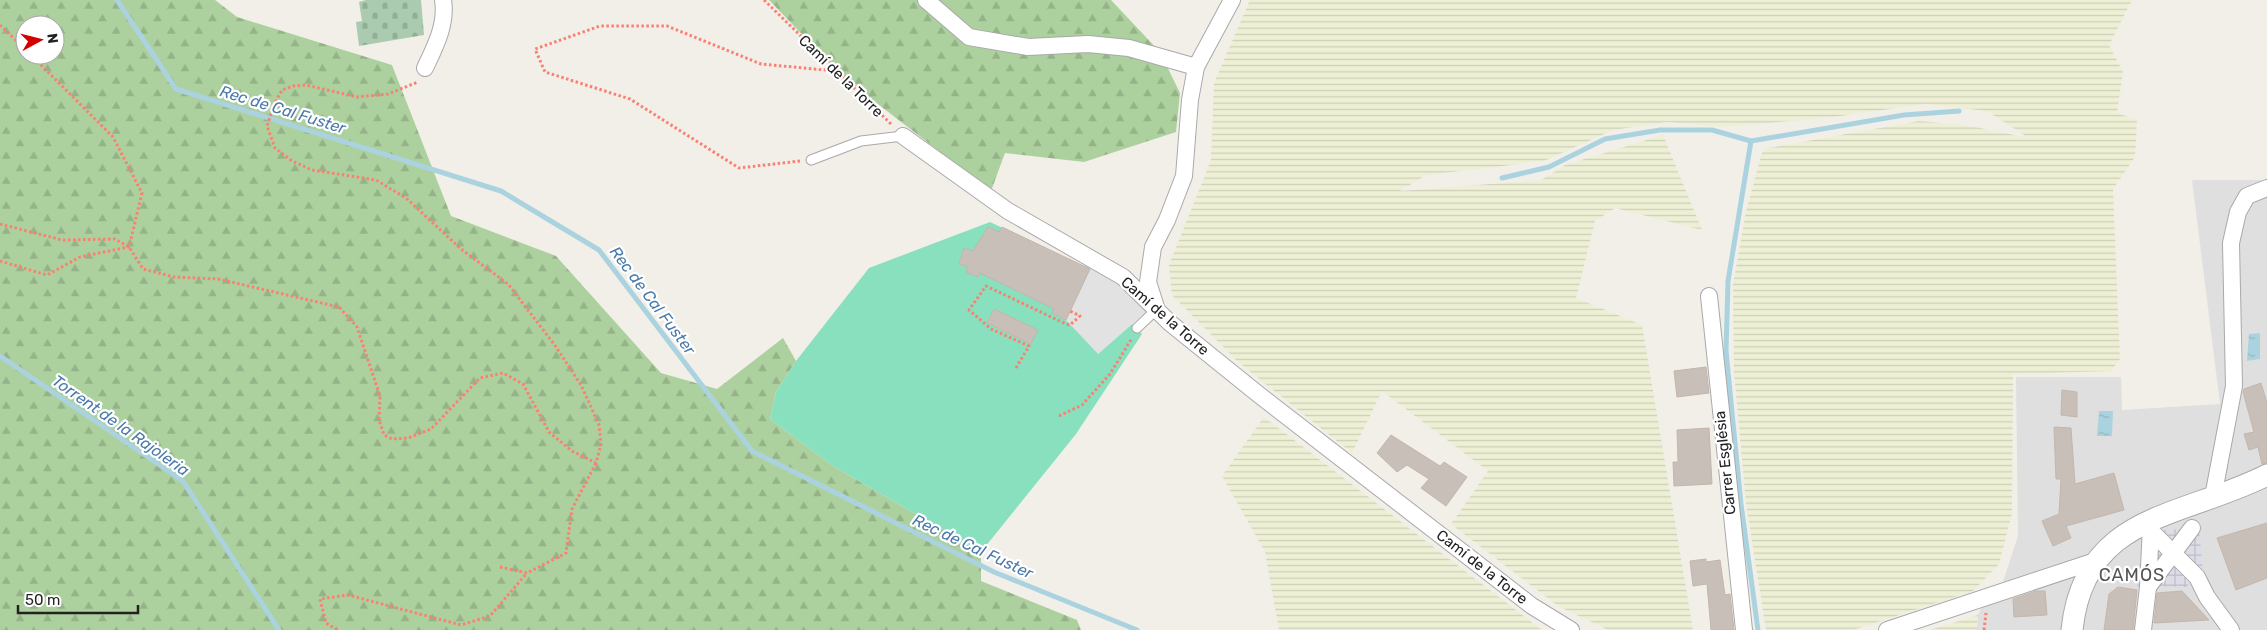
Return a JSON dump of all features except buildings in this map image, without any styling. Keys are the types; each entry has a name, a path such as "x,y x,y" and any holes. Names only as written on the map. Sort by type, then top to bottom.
{"street":[{"path":"426,68 439,38 445,10 443,0"},
{"path":"926,0 969,37 1028,47 1088,44 1129,48 1196,67"},
{"path":"1157,309 1148,282 1153,247 1167,220 1184,176 1190,100 1196,67 1232,0"},
{"name":"Camí de la Torre","path":"903,136 1008,212 1123,277 1170,323 1258,394 1532,606 1571,630"},
{"path":"2213,497 2234,386 2231,243 2238,212 2247,196 2267,188"},
{"name":"Carrer Església","path":"1709,296 1744,630"},
{"path":"2072,630 2082,586 2095,561 2106,548 2118,539 2267,475"},
{"path":"2151,526 2173,554 2197,577 2207,597 2232,630"},
{"path":"2143,630 2148,587 2151,526"},
{"path":"2148,587 2192,528"},
{"path":"1886,630 2050,574 2095,561"},
{"path":"2050,574 2082,586"}],"lane":[{"path":"811,160 861,141 903,136"},
{"path":"1137,328 1157,309"}],"path":[{"name":"Camí de la Torre","path":"764,0 903,136"},
{"path":"0,25 15,39"},
{"path":"811,160 740,168 630,99 544,72 536,49 600,26 668,26 761,64 836,70"},
{"path":"41,65 113,137 142,193 128,247"},
{"path":"337,630 326,623 320,599 348,595 461,625 490,616 527,573 566,553 572,509 596,463 600,445 600,425 581,385 554,344 508,284 461,249 406,198 376,180 312,170 292,161 275,148 267,126 274,104 282,90 293,86 306,85 357,97 388,94 417,83 426,68"},
{"path":"0,224 62,240 115,239 128,247 143,269 174,277 218,279 339,308 357,327 380,396 380,420 384,435 392,439 408,438 431,429 480,378 503,372 523,384 549,432 572,451 596,463"},
{"path":"0,261 47,275 80,257 128,247"},
{"path":"1016,368 1029,346 991,329 969,310 986,286 1066,324 1070,324 1080,316 1070,310"},
{"path":"1059,416 1082,405 1110,374 1137,328"},
{"path":"500,567 527,573"}],"shaded area":[{"path":"2192,180 2267,180 2267,630 1977,630 1978,615 1989,590 2002,585 2018,536 2016,377 2121,377 2122,410 2220,404"},
{"path":"1090,269 1113,279 1149,309 1098,354 1066,320"},
{"path":"2199,528 2203,573 2186,587 2156,586 2137,590 2142,544 2135,539 2151,531"}],"green space":[{"path":"0,0 215,0 237,17 392,65 451,216 556,256 661,373 717,389 783,338 796,361 776,392 770,419 833,466 981,552 981,581 1077,620 1081,630 0,630"},
{"path":"366,0 421,0 424,35 359,46 356,22 362,21 359,2"},
{"path":"769,0 1111,0 1160,52 1180,93 1176,132 1084,162 1005,153 991,191 844,78"},
{"path":"1250,0 2132,0 2109,45 2123,72 2117,113 2137,120 2135,157 2113,189 2120,359 2111,371 2013,374 2012,513 1999,564 1973,591 1853,630 1766,630 1746,503 1734,372 1733,285 1746,211 1763,149 1919,121 1965,125 2029,138 1987,111 1926,104 1826,118 1721,127 1668,122 1613,130 1544,161 1426,175 1400,191 1541,180 1565,165 1663,135 1702,230 1615,208 1595,221 1576,298 1642,325 1693,630 1608,630 1558,606 1451,524 1488,471 1382,391 1352,453 1237,361 1172,295 1169,265 1211,160 1214,83"},
{"path":"990,222 1090,269 1066,320 1099,353 1132,324 1142,334 1076,434 981,552 833,466 770,419 776,392 796,361 869,268"},
{"path":"1264,417 1542,630 1279,630 1265,552 1222,476"},
{"path":"1978,615 1977,630 1930,630"}],"water":[{"path":"2260,333 2260,359 2247,361 2249,334"},
{"path":"2099,411 2113,411 2112,436 2097,436"}],"waterway":[{"name":"Rec de Cal Fuster","path":"117,0 176,89 501,191 599,250 752,451 994,572 1137,630"},
{"path":"1502,178 1549,167 1605,139 1660,130 1712,130 1751,141 1904,115 1959,111"},
{"path":"1751,141 1728,281 1726,351 1741,504 1758,630"},
{"name":"Torrent de la Rajoleria","path":"0,356 183,481 279,630"}],"district":[{"name":"CAMÓS","path":"2132,575"}]}
